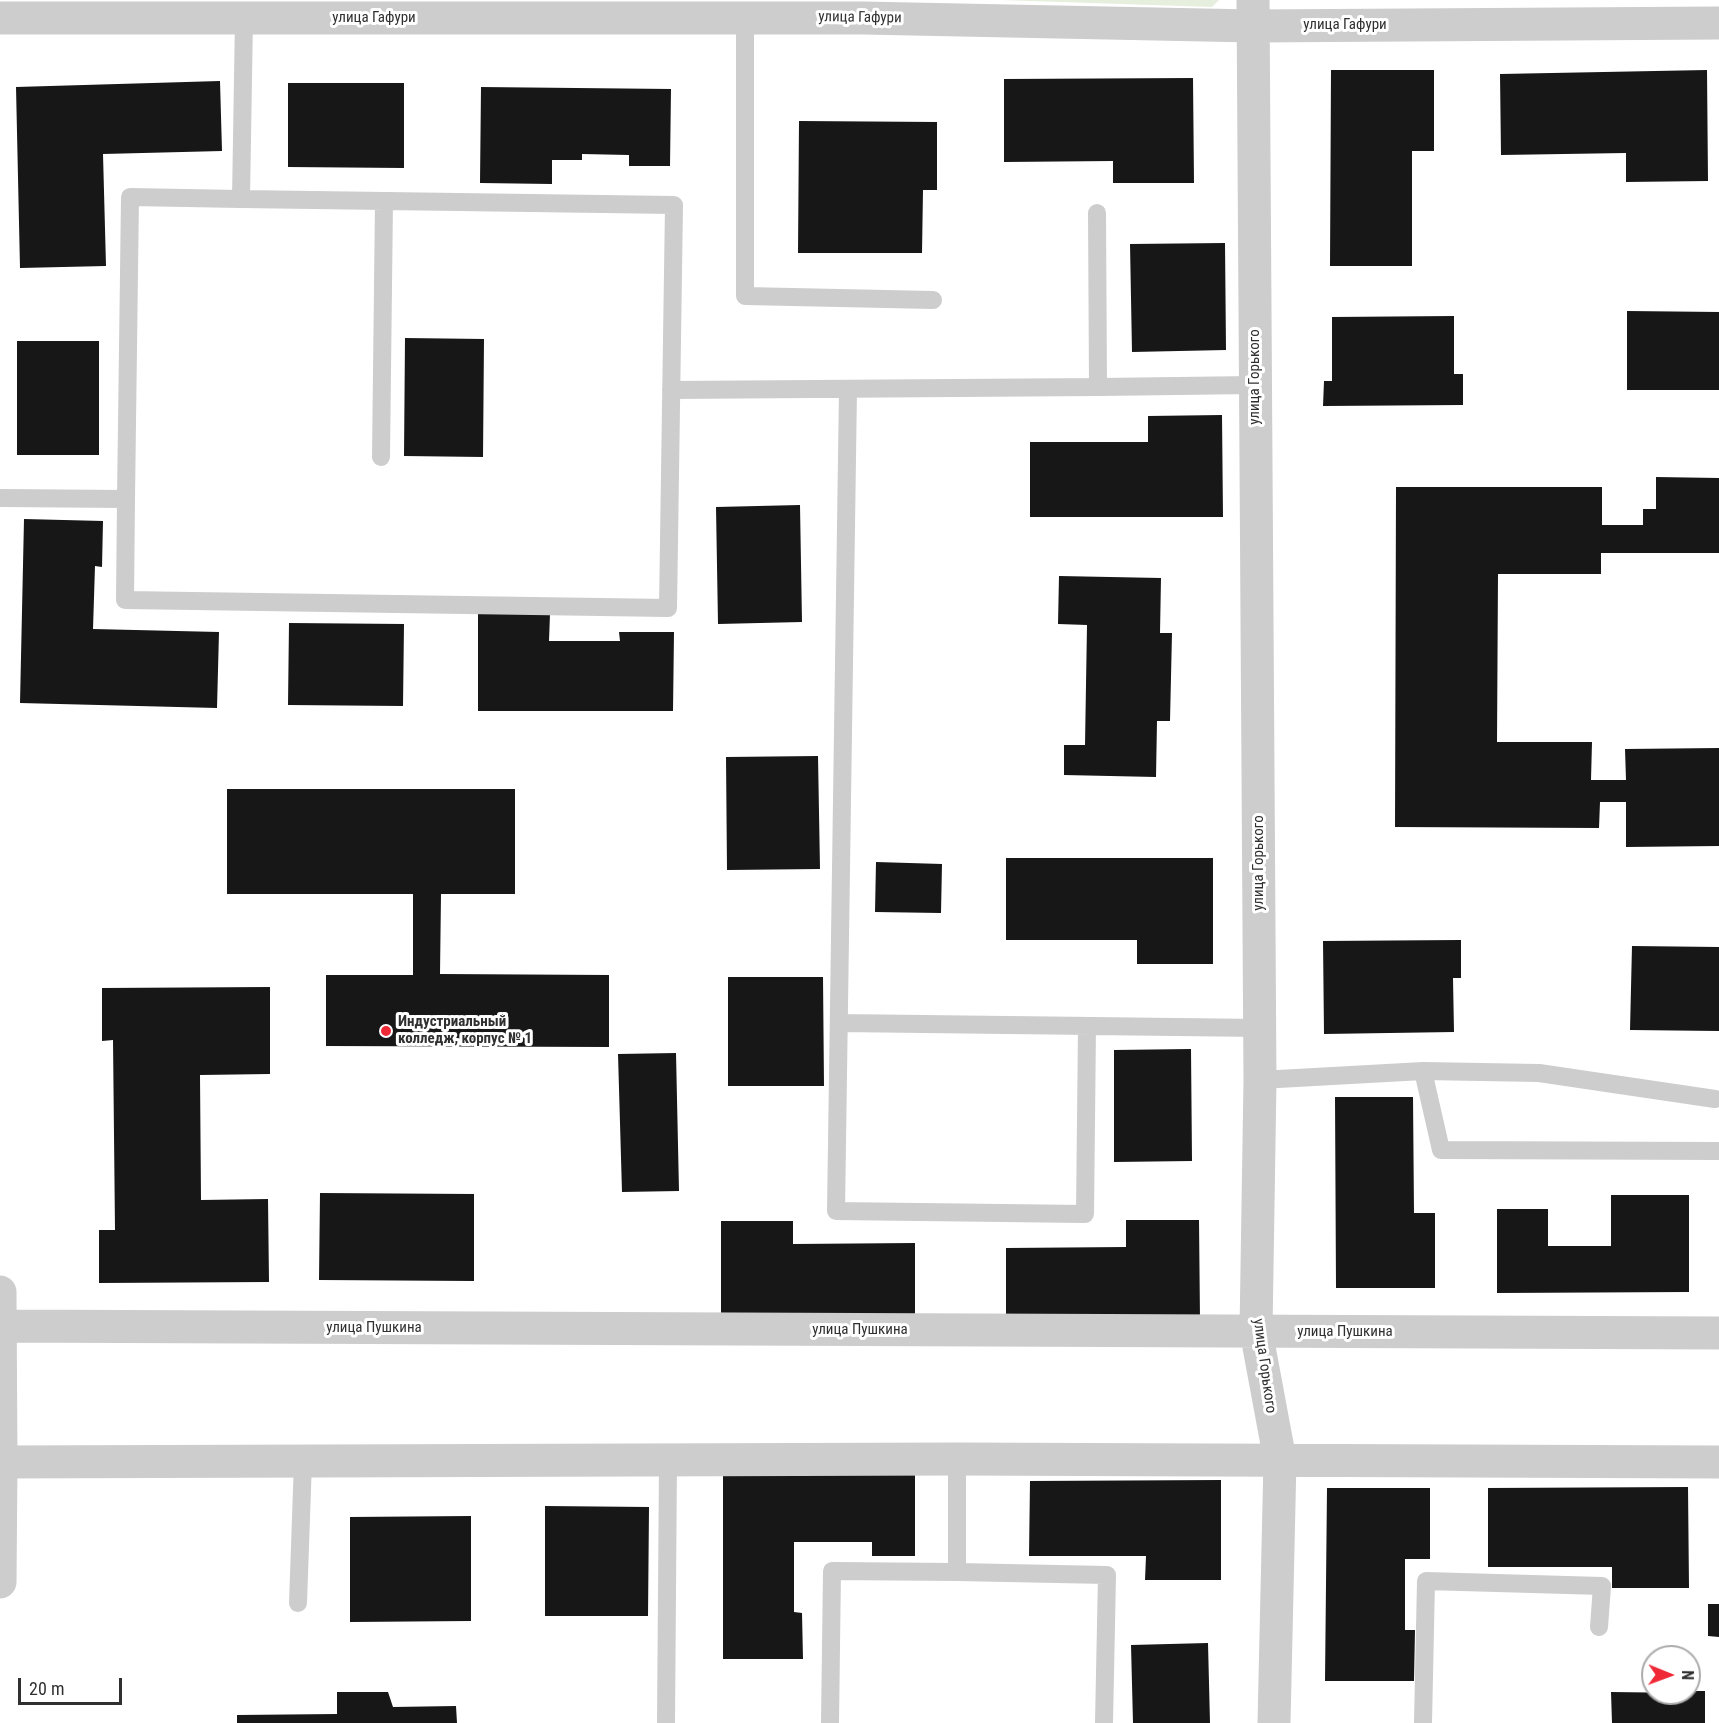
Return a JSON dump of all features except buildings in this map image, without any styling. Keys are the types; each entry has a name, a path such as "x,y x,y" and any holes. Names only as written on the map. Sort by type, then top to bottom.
{"street":[{"name":"улица Гафури","path":"0,18 244,18 691,8 745,17 862,9 1253,13 1719,23"},
{"name":"улица Горького","path":"1253,13 1260,1028 1256,1331 1280,1460 1274,1723"},
{"path":"0,1292 0,1582"},
{"name":"улица Пушкина","path":"0,1326 1719,1333"},
{"path":"1,1462 957,1459 1719,1462"}],"lane":[{"path":"745,17 745,296 933,300"},
{"path":"241,199 244,18"},
{"path":"130,197 384,201 674,205 668,608 125,600 130,197"},
{"path":"381,457 384,201"},
{"path":"1097,213 1098,387"},
{"path":"672,390 1255,385"},
{"path":"848,388 837,1211 1085,1214 1087,1026"},
{"path":"0,498 126,500"},
{"path":"839,1023 1260,1028"},
{"path":"1423,1071 1442,1150 1719,1151"},
{"path":"1260,1080 1423,1071 1539,1072 1715,1099"},
{"path":"957,1459 957,1572"},
{"path":"666,1723 668,1460"},
{"path":"298,1603 303,1461"},
{"path":"830,1723 832,1570 1107,1575 1104,1723"},
{"path":"1423,1723 1426,1581 1602,1586 1599,1626"}],"green space":[{"path":"1001,0 1219,0 1212,7"}],"place":[{"name":"Индустриальный колледж, корпус № 1","path":"386,1031"}]}
